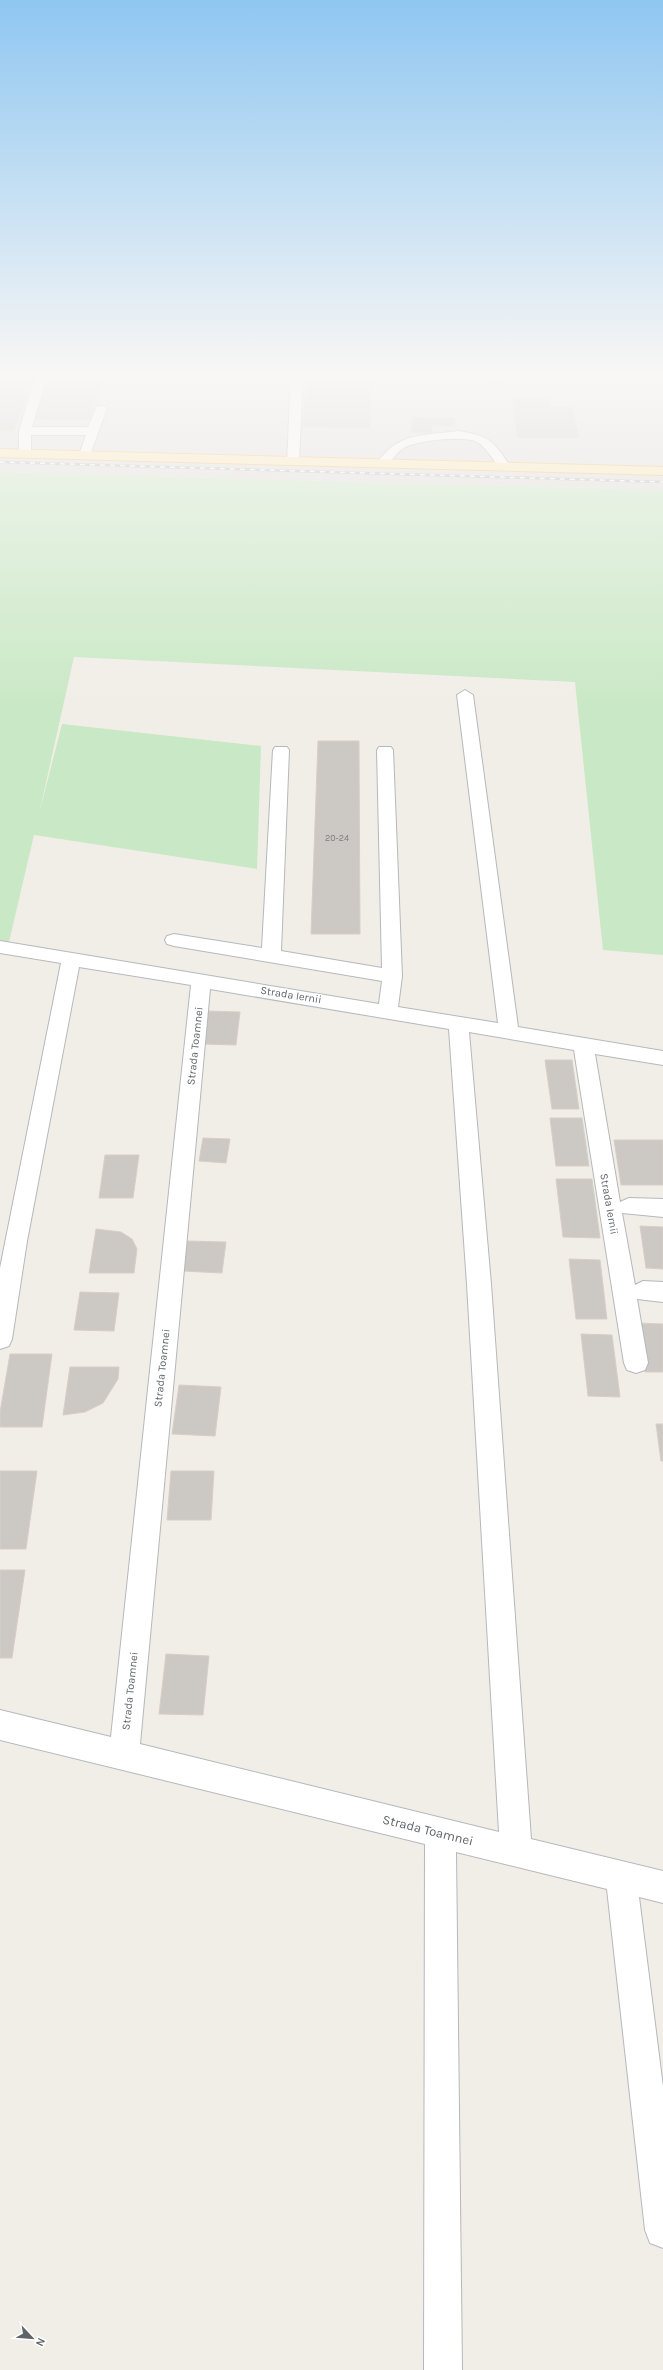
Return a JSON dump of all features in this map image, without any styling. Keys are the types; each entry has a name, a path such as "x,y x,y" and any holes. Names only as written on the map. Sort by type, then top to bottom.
{"street":[{"path":"465,695 509,1032"},
{"path":"271,956 281,750"},
{"path":"384,750 392,976 388,1011"},
{"path":"174,940 392,976"},
{"name":"Strada Iernii","path":"0,947 663,1058"},
{"path":"0,1339 16,1242 71,959"},
{"name":"Strada Toamnei","path":"124,1756 201,981"},
{"path":"458,1024 479,1284 516,1852"},
{"name":"Strada Iernii","path":"583,1045 636,1363"},
{"path":"629,1207 663,1208"},
{"name":"Strada Toamnei","path":"0,1725 663,1887"},
{"path":"440,1833 443,2370"},
{"path":"621,1877 663,2230"}],"shaded area":[{"path":"575,488 663,488 663,490"}],"green space":[{"path":"0,488 575,488 663,490 663,955 603,950 575,682 74,657 39,814 62,724 261,746 257,869 34,835 9,942 0,940"}],"building":[{"path":"318,741 359,741 360,934 311,934"},
{"path":"208,1011 240,1012 236,1045 202,1044"},
{"path":"545,1060 572,1060 579,1109 552,1109"},
{"path":"550,1118 582,1118 589,1166 556,1166"},
{"path":"203,1138 230,1139 226,1163 199,1161"},
{"path":"614,1140 663,1140 663,1185 621,1185"},
{"path":"105,1155 139,1155 133,1198 99,1198"},
{"path":"556,1179 592,1179 600,1238 563,1237"},
{"path":"640,1226 663,1227 663,1269 646,1268"},
{"path":"96,1229 121,1232 132,1239 137,1249 134,1273 89,1273"},
{"path":"187,1241 226,1242 222,1273 183,1271"},
{"path":"569,1259 600,1260 607,1319 576,1319"},
{"path":"80,1292 119,1293 114,1331 74,1330"},
{"path":"637,1323 663,1324 663,1372 645,1372"},
{"path":"581,1334 612,1335 620,1397 588,1396"},
{"path":"10,1354 52,1354 42,1427 0,1427 0,1412"},
{"path":"70,1367 119,1367 118,1379 103,1403 85,1412 63,1415"},
{"path":"179,1385 221,1387 215,1436 172,1434"},
{"path":"656,1424 663,1424 663,1461 661,1461"},
{"path":"0,1471 37,1471 26,1549 0,1549"},
{"path":"171,1471 214,1471 211,1520 167,1520"},
{"path":"0,1570 25,1570 12,1658 0,1658"},
{"path":"166,1654 209,1656 203,1715 159,1714"}]}
